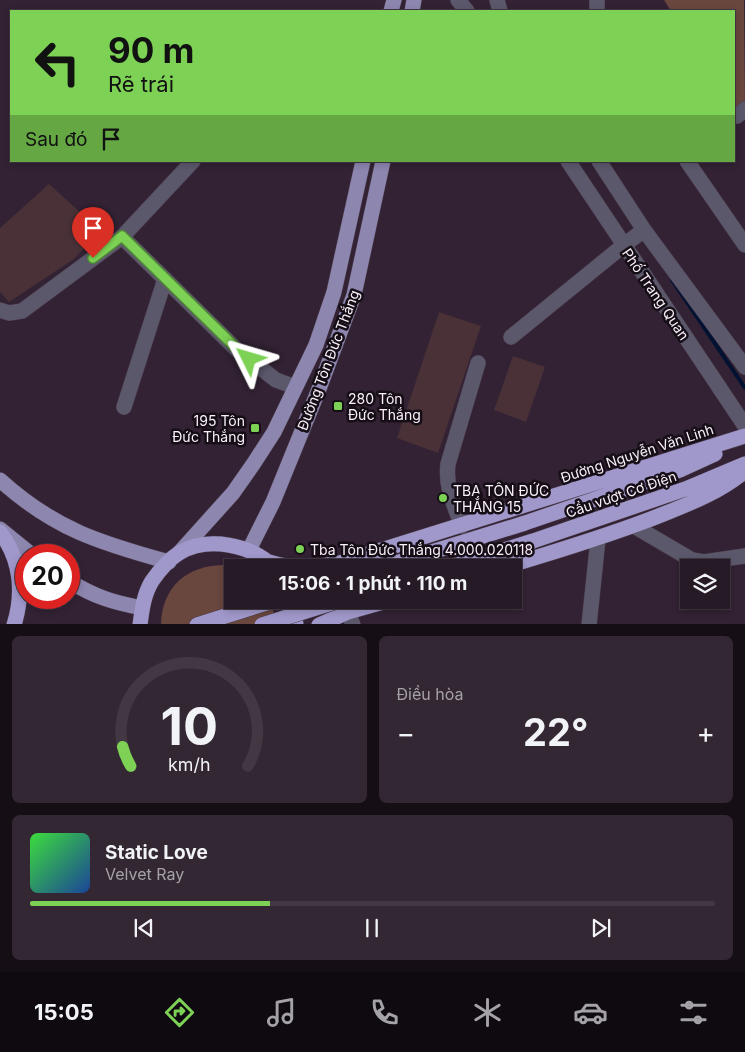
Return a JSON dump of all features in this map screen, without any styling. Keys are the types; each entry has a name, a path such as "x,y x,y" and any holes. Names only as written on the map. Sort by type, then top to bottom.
{"highway":[{"name":"Đường Nguyễn Văn Linh","path":"353,559 745,436"},
{"name":"Cầu vượt Cơ Điện","path":"408,559 680,470 745,436"},
{"name":"Cầu vượt Cơ Điện","path":"476,559 688,488 745,464"},
{"path":"522,562 634,526 709,495 745,471"},
{"path":"0,530 11,550 19,575 20,601 14,624"},
{"path":"140,624 145,595 151,582 159,571 174,557 204,545 215,544 238,546 249,550 263,559"},
{"path":"197,624 246,609"},
{"path":"294,609 296,624"},
{"path":"262,624 348,612"},
{"path":"319,624 348,612"}],"main road":[{"name":"Đường Tôn Đức Thắng","path":"174,557 233,493 274,432 316,345 334,292 363,162"},
{"name":"Đường Tôn Đức Thắng","path":"249,550 273,502 320,389 354,296 383,162"},
{"path":"0,480 34,508 67,528 103,542 174,557"},
{"path":"0,530 18,544"},
{"path":"80,588 106,600 142,608"}],"street":[{"path":"458,0 466,10"},
{"path":"0,310 9,313 22,311 122,236 192,162"},
{"name":"Phố Trang Quan","path":"569,162 636,237 745,426"},
{"path":"598,162 636,237 745,367"},
{"path":"688,162 745,245"},
{"path":"122,236 236,348 276,380 295,387"},
{"path":"511,337 636,237"},
{"path":"124,407 165,279"},
{"path":"462,526 446,476 478,363"},
{"path":"634,526 692,560 704,562 745,556"},
{"path":"589,624 598,538"}],"shaded area":[{"path":"664,0 744,0 745,105 735,114 735,10 670,10"},
{"path":"224,565 224,609 273,609 275,624 161,624 162,612 171,590 187,574 198,569"}],"building":[{"path":"49,184 101,231 74,259 9,302 0,292 0,228"},
{"path":"439,312 481,326 438,453 397,438"},
{"path":"513,356 545,367 526,422 494,410"}],"waterway":[{"path":"672,280 745,388"}],"place":[{"name":"280 Tôn Đức Thắng","path":"338,406"},
{"name":"195 Tôn Đức Thắng","path":"255,428"},
{"name":"TBA TÔN ĐỨC THẮNG 15","path":"443,498"},
{"name":"Tba Tôn Đức Thắng 4.000.020118","path":"300,549"}],"route":[{"path":"93,258 122,236 249,359"}]}
